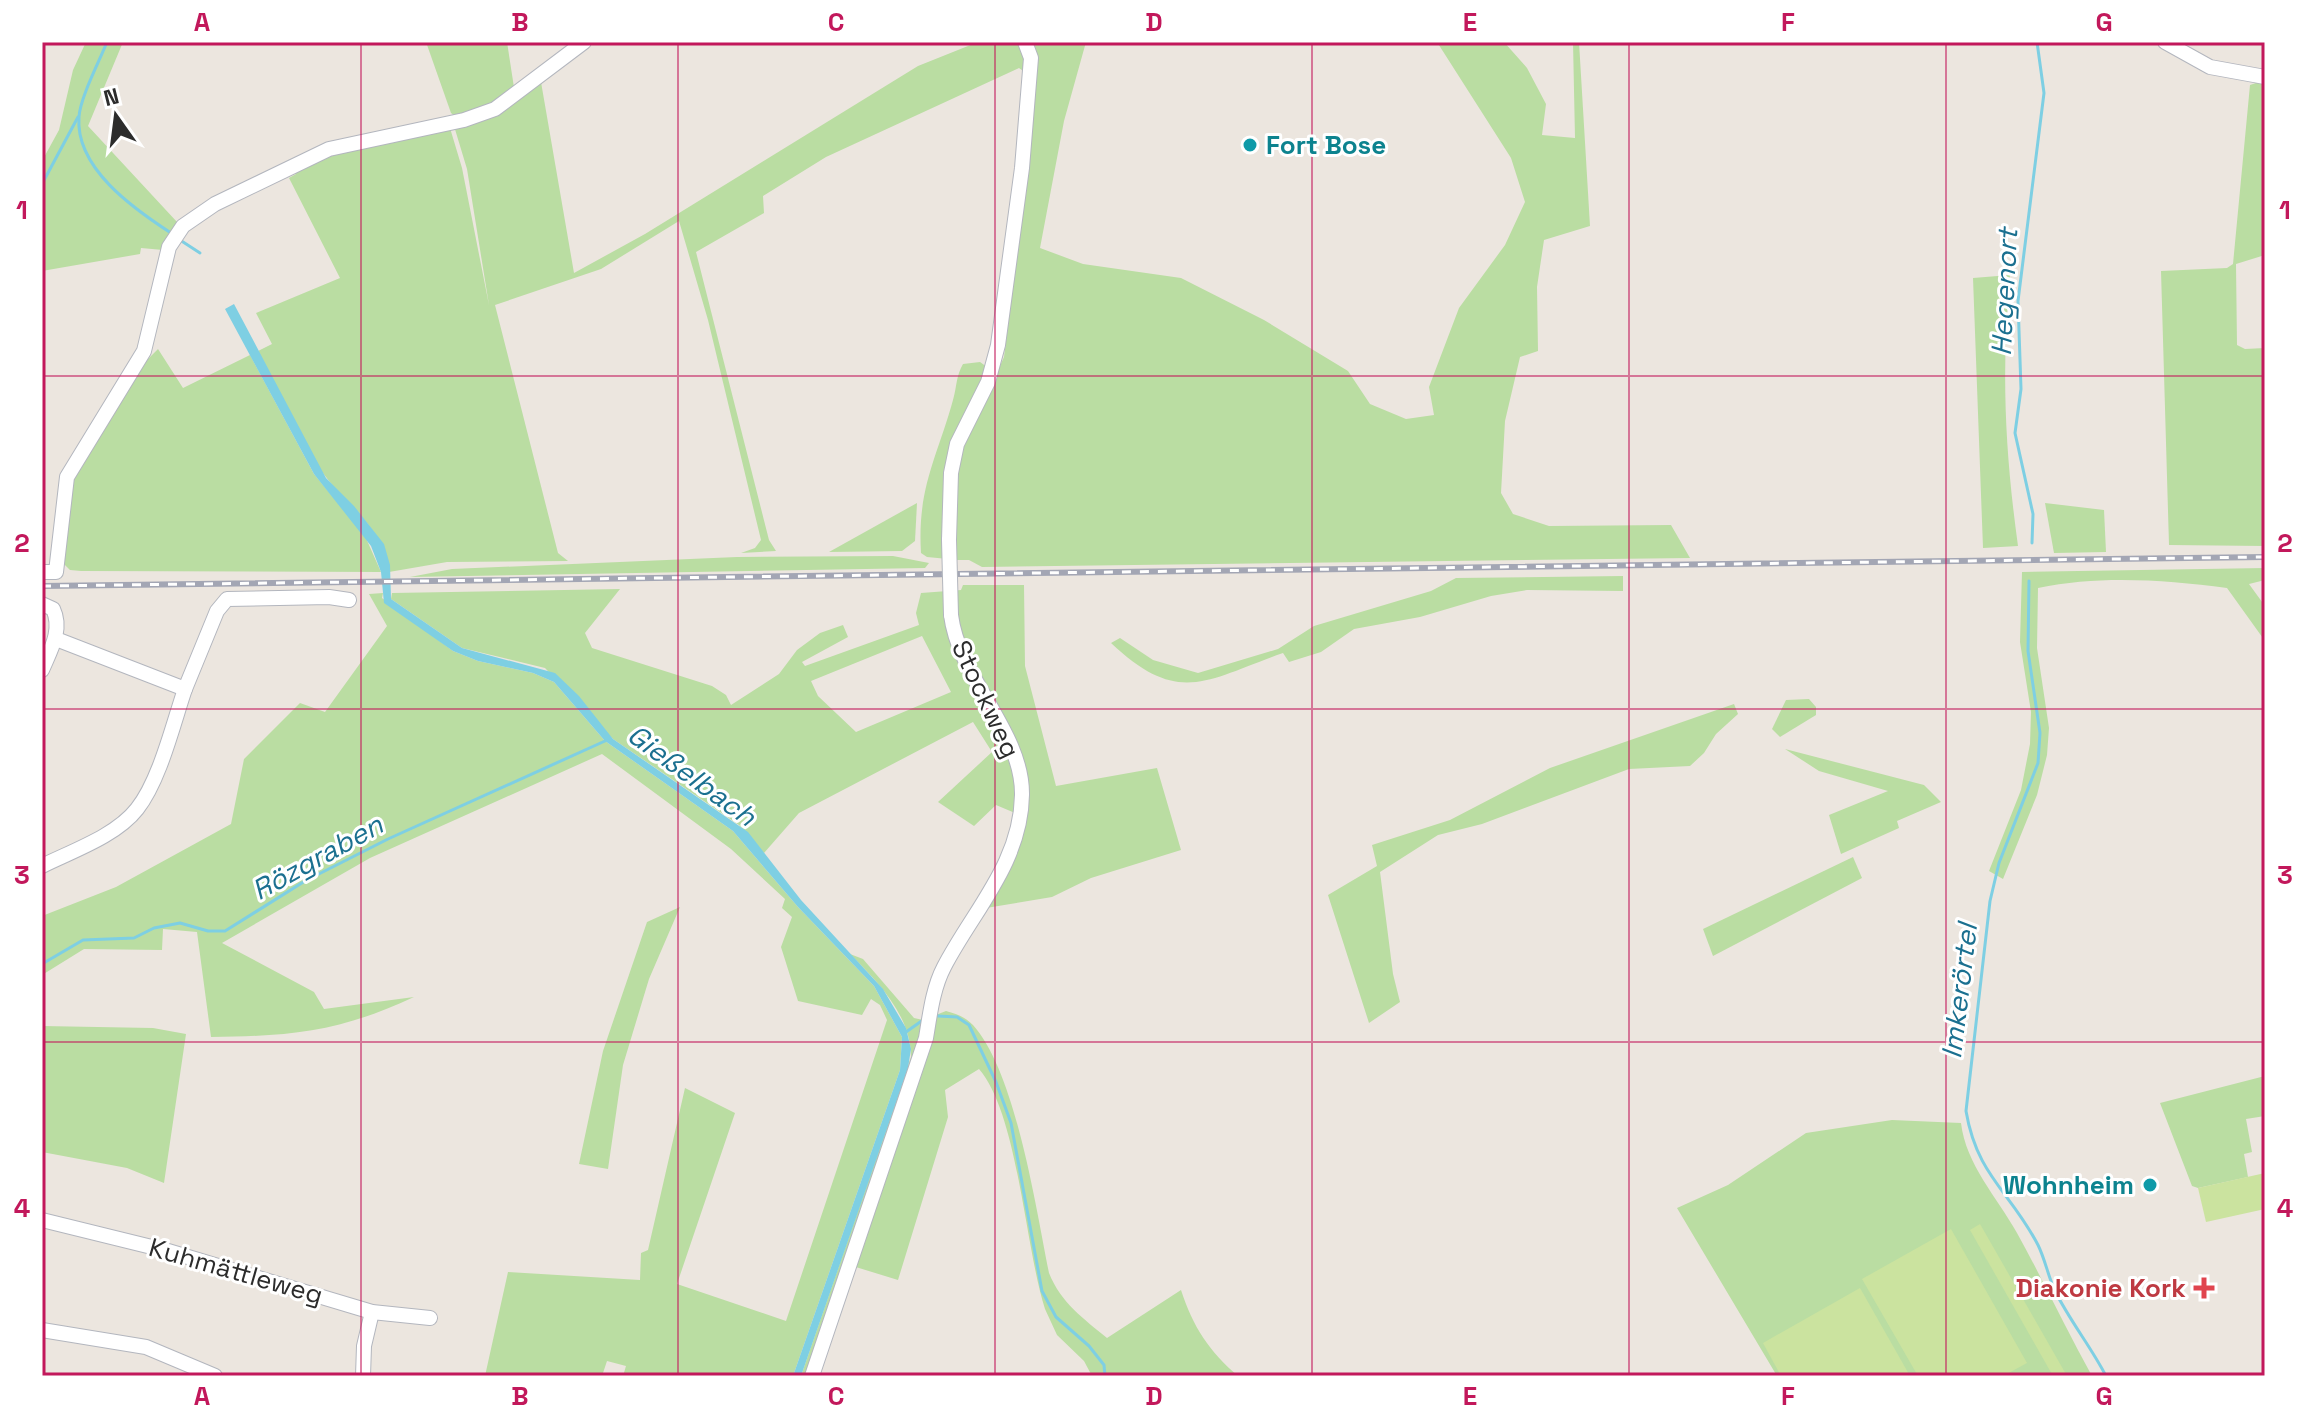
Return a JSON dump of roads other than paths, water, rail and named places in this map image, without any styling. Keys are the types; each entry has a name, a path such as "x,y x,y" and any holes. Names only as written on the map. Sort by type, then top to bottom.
{"street":[{"path":"42,572 56,572 67,477 144,351 169,247 183,226 215,204 329,149 464,120 495,109 584,42"},
{"name":"Stockweg","path":"812,1376 926,1038 933,998 943,968 999,878 1015,833 1022,796 1017,761 960,654 951,615 949,540 951,473 957,444 988,382 998,345 1022,168 1031,58 1025,42"},
{"path":"2165,42 2210,67 2265,77"},
{"path":"42,866 113,828 137,809 147,792 217,611 227,599 329,597 349,600"},
{"path":"42,604 53,609 57,617 56,639 42,670"},
{"path":"56,639 185,689"},
{"name":"Kuhmättleweg","path":"42,1220 139,1243 372,1312 430,1318"},
{"path":"363,1376 364,1346 372,1312"},
{"path":"42,1330 146,1347 215,1376"}],"water":[{"path":"234,304 326,478 354,506 384,544 390,565 391,599 462,648 555,673 579,696 613,739 748,832 801,900 883,989 906,1028 911,1049 908,1068 801,1376 793,1376 900,1070 902,1037 874,986 798,907 733,831 605,741 554,682 533,673 478,661 453,651 384,603 381,572 371,546 314,474 225,309"}],"waterway":[{"name":"Gießelbach","path":"107,42 83,100 79,117 80,136 86,153 110,185 140,212 171,233"},
{"name":"Hegenort","path":"2032,543 2033,514 2015,433 2021,389 2018,301 2044,93 2037,42"},
{"name":"Rözgraben","path":"42,184 78,117"},
{"name":"Gießelbach","path":"180,240 200,253"},
{"name":"Imkerörtel","path":"2029,581 2028,651 2040,733 2038,763 1999,863 1990,901 1966,1111 1971,1133 1986,1168 2027,1226 2040,1250 2055,1291 2106,1376"},
{"name":"Rözgraben","path":"42,964 83,940 134,938 154,928 180,923 208,931 225,931 305,881 388,839 605,741"},
{"path":"938,1016 957,1017 969,1025 996,1082 1011,1123 1042,1291 1056,1317 1089,1346 1104,1365 1105,1376"},
{"path":"906,1032 923,1020"}],"railway":[{"path":"42,586 2265,557"}],"place":[{"name":"Fort Bose","path":"1250,145"},
{"name":"Wohnheim","path":"2150,1185"},
{"name":"Diakonie Kork","path":"2204,1288"}]}
